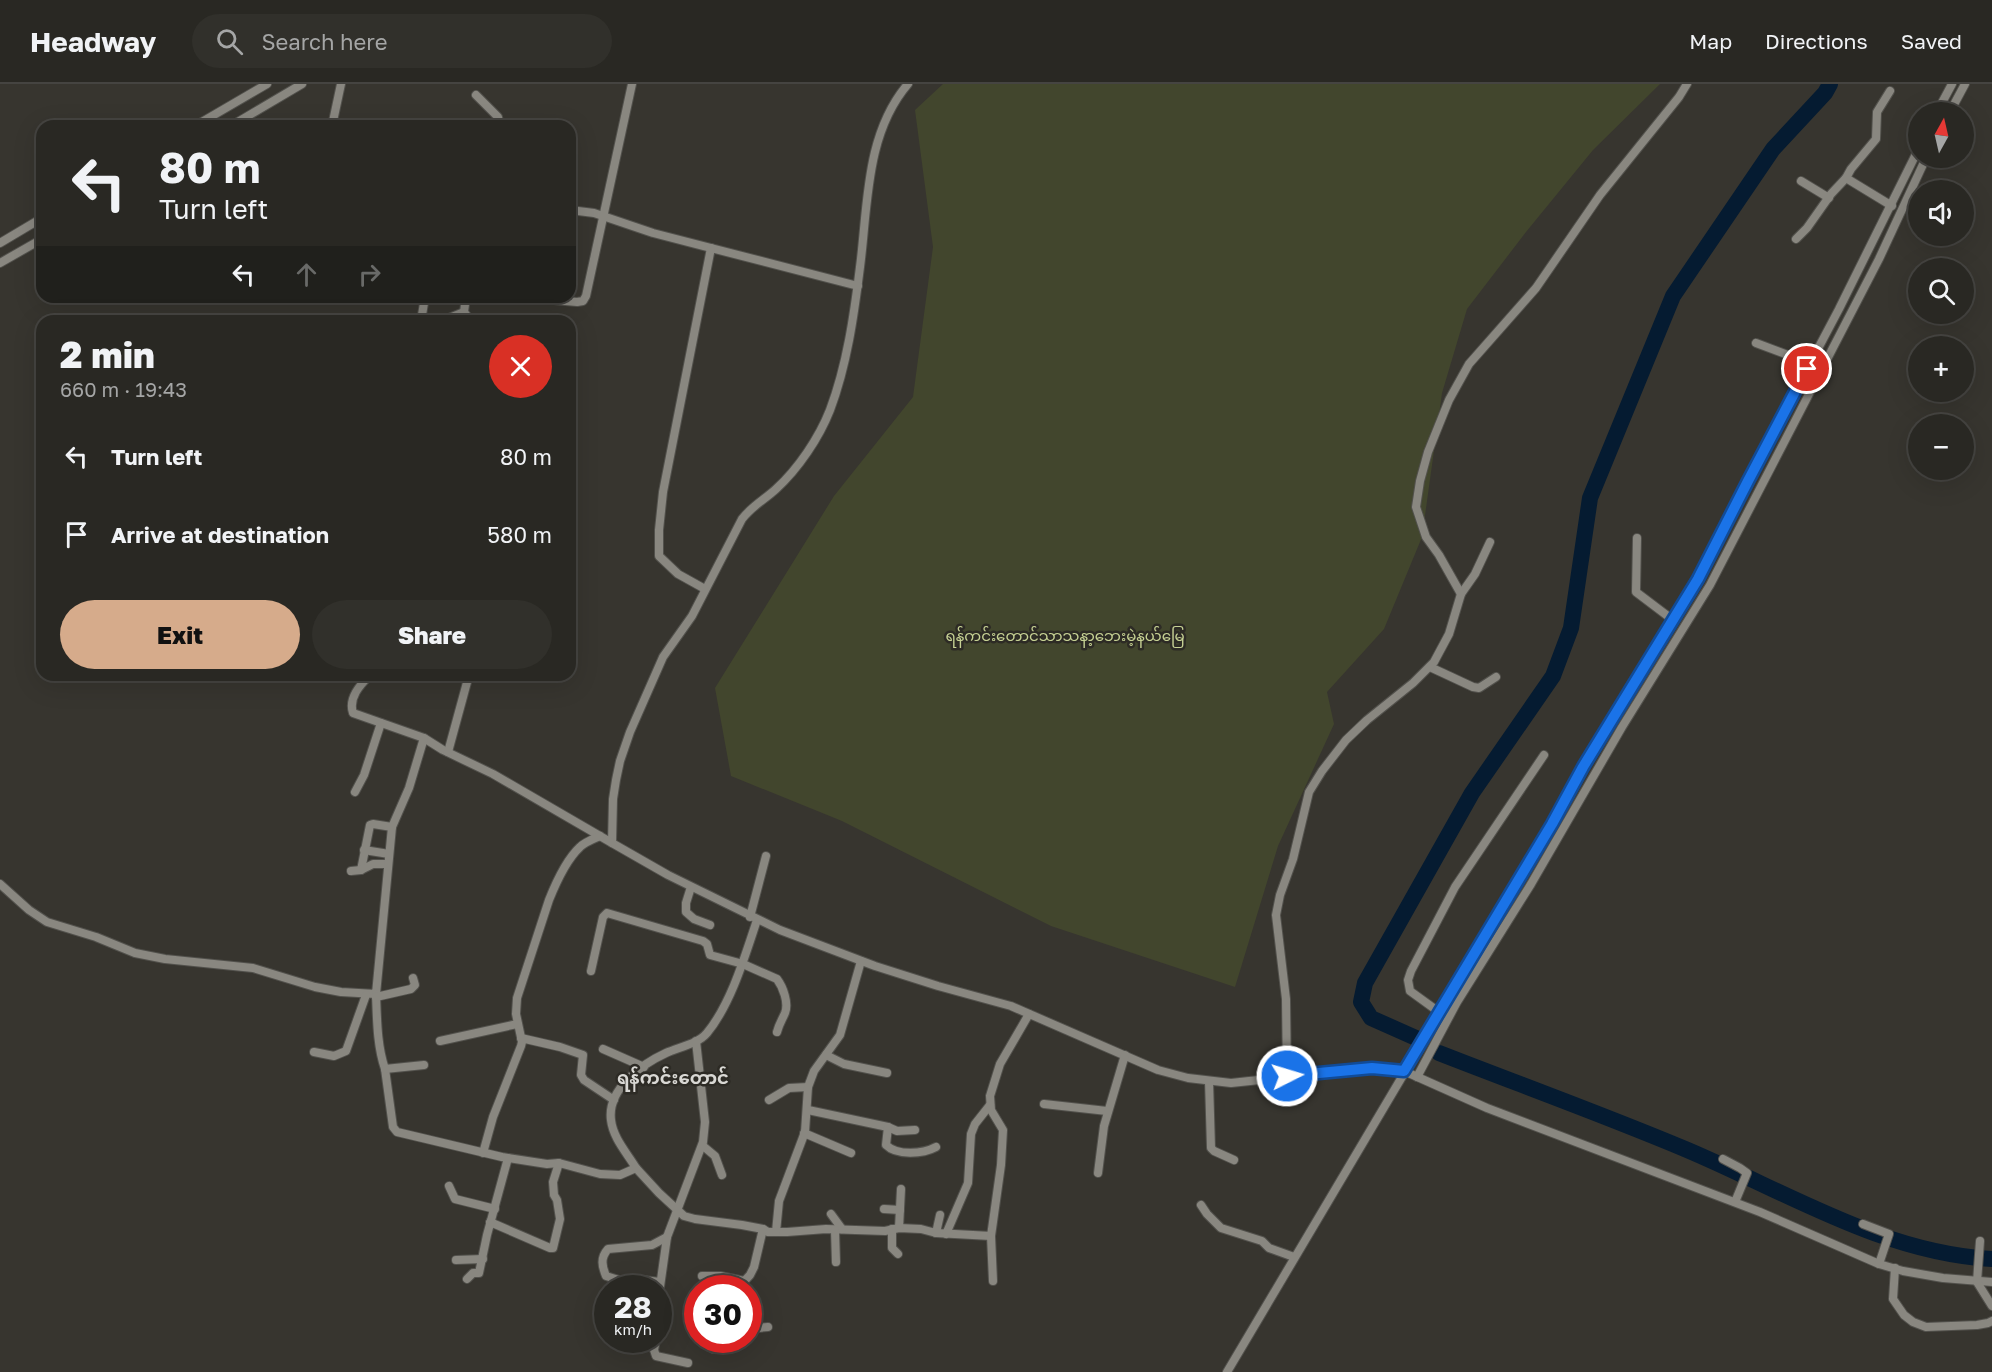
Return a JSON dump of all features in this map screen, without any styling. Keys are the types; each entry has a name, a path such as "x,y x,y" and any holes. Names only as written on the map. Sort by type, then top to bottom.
{"street":[{"path":"205,120 267,84"},
{"path":"241,120 302,84"},
{"path":"333,120 341,84"},
{"path":"576,302 583,301 588,290 632,84"},
{"path":"612,843 613,799 620,761 630,732 663,657 692,616 742,519 750,509 776,489 794,468 809,447 832,403 844,360 858,286 873,160 887,118 908,84"},
{"path":"1461,594 1426,537 1419,523 1416,507 1419,481 1449,400 1469,364 1536,288 1600,195 1680,97 1687,84"},
{"path":"1942,102 1952,84"},
{"path":"1955,102 1965,84"},
{"path":"1796,239 1876,139 1878,108 1890,91"},
{"path":"476,95 499,120"},
{"path":"1227,1372 1546,835 1583,767 1710,585 1875,266 1892,206 1910,168"},
{"path":"1416,1077 1457,1002 1531,884 1622,727 1657,660 1673,620 1698,579 1807,369 1920,168"},
{"path":"1846,178 1892,206"},
{"path":"1801,181 1829,198"},
{"path":"576,211 603,216 653,233 858,286"},
{"path":"0,243 36,222"},
{"path":"0,263 36,242"},
{"path":"705,589 678,574 659,556 659,530 663,492 711,248"},
{"path":"465,303 464,312 466,315"},
{"path":"457,315 464,312"},
{"path":"1756,343 1804,361 1807,369"},
{"path":"1637,538 1636,592 1673,620"},
{"path":"1287,1076 1286,999 1276,915 1280,895 1293,859 1309,792 1346,740 1430,667 1449,634 1461,594 1475,574 1490,542"},
{"path":"1430,667 1479,688 1496,677"},
{"path":"363,681 352,700 352,710 357,715 424,738 493,774 691,887 754,919 829,950 938,986 1011,1006 1174,1076 1232,1083 1372,1068 1405,1072 1507,1116 1736,1202 1879,1263 1943,1278 1992,1282"},
{"path":"448,752 467,681"},
{"path":"355,792 364,775 381,723"},
{"path":"424,738 409,788 392,827 376,996 378,1031 393,1126 397,1132 453,1144 483,1154 547,1164 559,1163 582,1170 613,1175 626,1174 636,1168"},
{"path":"1439,1012 1410,991 1408,980 1411,971 1455,887 1545,755"},
{"path":"361,870 370,825 392,827"},
{"path":"483,1154 493,1117 519,1053 521,1038 517,1024 516,1005 520,983 554,887 579,848 600,836"},
{"path":"364,850 389,854"},
{"path":"766,856 743,964 713,1024 706,1035 664,1053 619,1089 614,1100 611,1120 619,1143 636,1168 659,1193 684,1216 695,1219 763,1229 768,1232 808,1229 885,1231 921,1229 936,1233 991,1236"},
{"path":"351,871 361,870 373,864 388,864"},
{"path":"0,884 29,910 48,922 96,937 135,953 165,959 253,968 315,987 376,996 411,989 415,985 413,978"},
{"path":"691,887 686,912 694,919 710,925"},
{"path":"591,971 603,917 607,914 703,941 707,944 710,955 743,964 774,977 780,983 786,1007 777,1032"},
{"path":"776,1232 779,1201 804,1133 808,1110 808,1087 814,1071 840,1035 861,961"},
{"path":"314,1052 334,1056 346,1051 366,994"},
{"path":"993,1281 991,1236 1003,1130 990,1110 990,1105 993,1084 1000,1064 1029,1014"},
{"path":"440,1041 517,1024"},
{"path":"521,1038 583,1055 580,1075 614,1100"},
{"path":"661,1275 667,1237 703,1146 705,1122 696,1041"},
{"path":"603,1049 644,1067"},
{"path":"826,1055 844,1064 887,1073"},
{"path":"1098,1173 1107,1111 1125,1055"},
{"path":"385,1070 424,1065"},
{"path":"1209,1081 1211,1148 1234,1160"},
{"path":"769,1100 789,1088 808,1087"},
{"path":"1044,1104 1107,1111"},
{"path":"946,1234 968,1183 970,1134 990,1105"},
{"path":"808,1110 888,1127 897,1131 915,1130"},
{"path":"888,1127 886,1145 889,1149 908,1152 929,1151 936,1147"},
{"path":"804,1133 851,1153"},
{"path":"703,1146 715,1156 722,1175"},
{"path":"467,1279 473,1273 479,1273 490,1222 508,1158"},
{"path":"1723,1159 1744,1170 1747,1175 1736,1202"},
{"path":"490,1222 553,1248 560,1219 553,1182 559,1163"},
{"path":"449,1186 455,1199 495,1209"},
{"path":"898,1254 892,1248 900,1210 901,1190"},
{"path":"1201,1205 1221,1228 1262,1241 1269,1248 1294,1257"},
{"path":"884,1209 900,1210"},
{"path":"831,1214 839,1229 836,1262"},
{"path":"936,1233 940,1215"},
{"path":"1863,1224 1889,1234 1879,1263"},
{"path":"748,1275 754,1267 763,1229"},
{"path":"606,1275 602,1264 603,1254 608,1249 652,1245 667,1237"},
{"path":"1980,1241 1977,1282 1992,1306"},
{"path":"456,1260 483,1259"},
{"path":"1895,1268 1893,1299 1904,1315 1913,1322 1926,1327 1977,1325 1992,1321"},
{"path":"762,1328 768,1327"},
{"path":"655,1353 656,1356 688,1363"}],"green space":[{"name":"ရန်ကင်းတောင်သာသနာ့ဘေးမဲ့နယ်မြေ","path":"943,84 1660,84 1593,150 1467,309 1442,393 1422,537 1384,629 1327,692 1334,724 1278,846 1235,987 1051,926 842,821 731,776 715,688 834,496 913,397 933,247 915,110"}],"waterway":[{"path":"1416,1038 1371,1018 1361,1002 1365,983 1472,793 1553,676 1571,628 1590,498 1673,296 1773,149 1825,93 1830,84"},
{"path":"1439,1053 1685,1149 1835,1218 1873,1233 1951,1254 1992,1259"}],"district":[{"name":"ရန်ကင်းတောင်","path":"673,1077"}],"route":[{"path":"1287,1076 1372,1068 1404,1071 1552,824 1583,767 1698,579 1807,369"}]}
